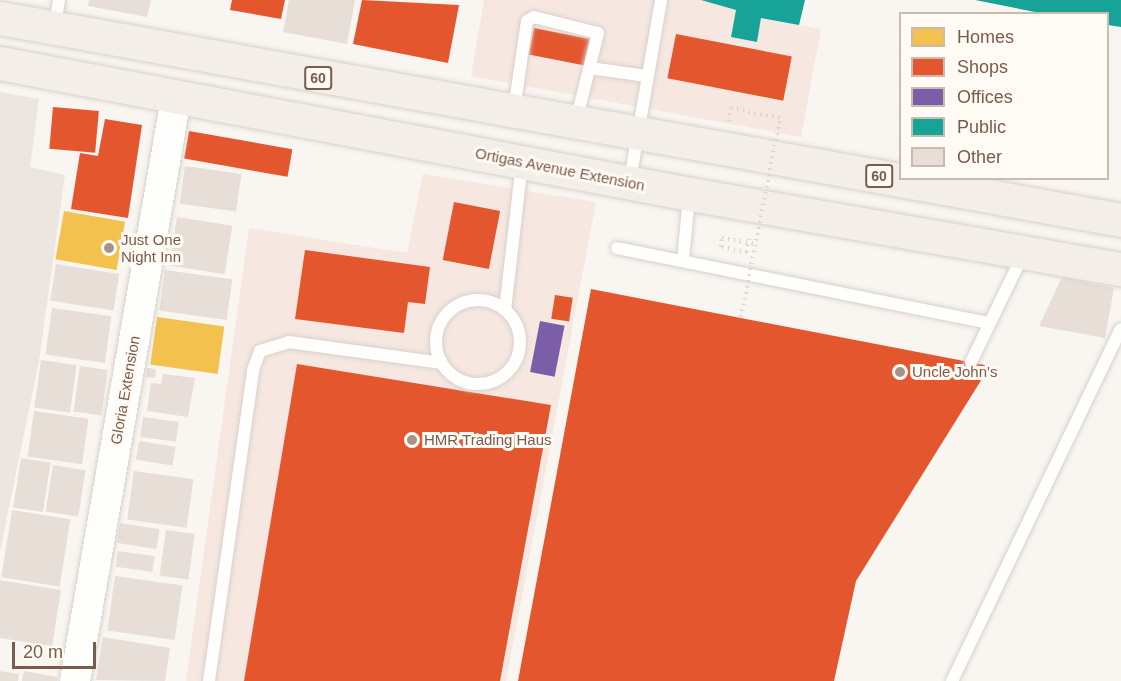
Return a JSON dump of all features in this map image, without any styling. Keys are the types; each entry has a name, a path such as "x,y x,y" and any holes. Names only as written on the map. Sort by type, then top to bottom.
{"main road":[{"name":"60","path":"0,18 57,14 513,112 899,178"},
{"name":"Ortigas Avenue Extension","path":"0,63 690,194 1023,254 1121,269"},
{"name":"60","path":"917,180 982,186 1121,220"}],"street":[{"name":"Gloria Extension","path":"75,681 176,98"}],"lane":[{"path":"630,181 646,76 661,0"},
{"path":"513,112 530,18 594,29 598,38 576,122"},
{"path":"590,68 646,76"},
{"path":"505,310 522,162"},
{"path":"683,260 690,194"},
{"path":"617,248 990,323"},
{"path":"971,362 1023,254"},
{"path":"208,681 253,370 260,351 289,342 442,363 464,382 493,382 506,375 520,349 514,321 505,310 478,300 451,310 436,335 442,363"},
{"path":"952,681 1121,329"}],"path":[{"path":"731,108 780,118 741,317"},
{"path":"751,226 747,252 721,247 722,238 756,244"}],"shaded area":[{"path":"484,0 701,0 736,10 731,37 757,42 761,18 821,29 801,137 471,76"},
{"path":"0,92 39,99 30,167 65,175 39,361 0,551"},
{"path":"423,174 596,202 506,681 186,681 249,228 407,253"}],"building: Homes":[{"path":"64,211 125,222 117,270 55,259"},
{"path":"157,317 224,326 218,374 150,365"}],"building: Shops":[{"path":"232,0 285,0 281,19 230,10"},
{"path":"362,0 459,5 448,63 353,44"},
{"path":"534,28 590,39 585,65 529,55"},
{"path":"676,34 792,57 783,101 667,78"},
{"path":"53,107 99,111 95,153 49,149"},
{"path":"105,119 142,125 128,218 71,209 80,153 98,156"},
{"path":"189,131 292,149 288,177 184,159"},
{"path":"454,202 500,211 489,269 443,260"},
{"path":"305,250 430,267 425,304 408,302 404,333 295,319"},
{"path":"591,289 990,366 856,581 834,681 518,681"},
{"path":"555,295 573,298 569,322 551,319"},
{"path":"297,364 551,405 500,681 244,681"}],"building: Offices":[{"path":"540,321 565,326 555,377 530,372"}],"building: Public":[{"path":"701,0 805,0 799,25 761,18 757,42 731,37 736,10"},
{"path":"975,0 1121,0 1121,27 1109,25 1109,12 1035,12"}],"building: Other":[{"path":"89,0 151,0 147,17 88,6"},
{"path":"289,0 355,0 347,44 283,32"},
{"path":"185,166 241,174 236,212 180,204"},
{"path":"177,217 232,226 225,274 169,265"},
{"path":"56,264 119,274 113,311 50,301"},
{"path":"165,270 232,279 227,320 159,311"},
{"path":"1062,277 1114,288 1105,338 1039,326"},
{"path":"52,308 111,316 105,363 45,355"},
{"path":"41,360 77,365 70,413 34,408"},
{"path":"80,366 108,370 101,415 74,412"},
{"path":"147,368 156,369 155,378 146,377"},
{"path":"163,374 195,378 188,417 147,411 151,383 161,384"},
{"path":"34,411 88,419 82,464 28,457"},
{"path":"143,417 179,422 176,442 140,437"},
{"path":"139,441 176,447 173,466 136,460"},
{"path":"21,458 51,463 43,512 13,507"},
{"path":"53,465 86,470 78,517 46,511"},
{"path":"134,471 193,479 187,528 127,520"},
{"path":"12,510 70,519 60,586 1,577"},
{"path":"120,523 160,529 156,549 117,543"},
{"path":"166,530 195,534 188,580 160,576"},
{"path":"118,551 155,556 152,572 116,567"},
{"path":"115,576 182,585 175,640 107,630"},
{"path":"0,580 61,590 52,646 0,638"},
{"path":"103,637 170,648 165,681 96,680"},
{"path":"0,671 19,674 18,681 0,681"},
{"path":"24,671 57,677 57,681 22,681"}],"place":[{"name":"Just One Night Inn","path":"109,248"},
{"name":"Uncle John's","path":"900,372"},
{"name":"HMR Trading Haus","path":"412,440"}]}
